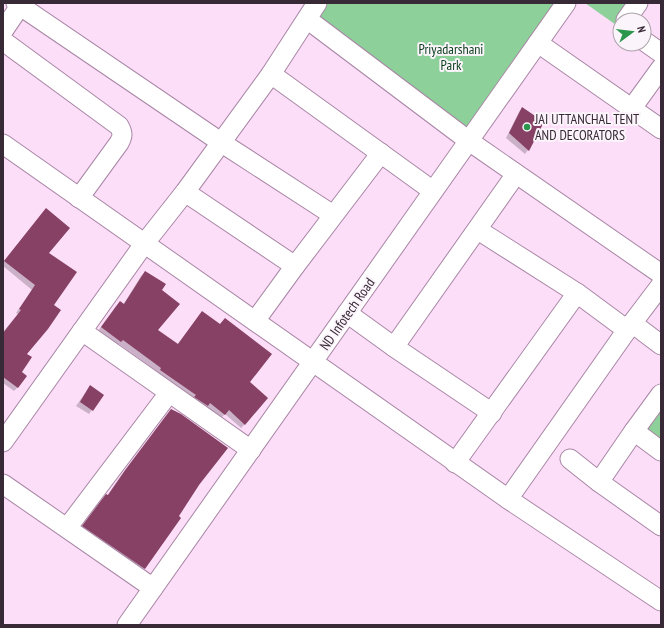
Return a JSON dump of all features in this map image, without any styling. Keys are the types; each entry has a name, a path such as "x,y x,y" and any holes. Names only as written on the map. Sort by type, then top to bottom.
{"street":[{"path":"3,442 144,244 222,143 271,74 317,3"},
{"name":"ND Infotech Road","path":"127,625 566,3"},
{"path":"632,12 638,3"},
{"path":"3,31 20,4 222,143 333,215"},
{"path":"307,19 469,141 661,274"},
{"path":"3,42 119,126 122,130 123,137 79,198"},
{"path":"538,43 661,129"},
{"path":"652,47 661,53"},
{"path":"632,108 661,68"},
{"path":"271,74 434,191"},
{"path":"3,144 455,463 661,601"},
{"path":"255,322 333,215 381,153"},
{"path":"394,347 478,230 516,174"},
{"path":"185,192 295,266"},
{"path":"478,230 629,327 661,345"},
{"path":"508,499 629,327 661,285"},
{"path":"455,463 577,293"},
{"path":"347,313 394,347 492,413"},
{"path":"82,331 250,450"},
{"path":"67,528 169,393"},
{"path":"599,482 661,394"},
{"path":"634,431 661,451"},
{"path":"570,459 599,482 661,526"},
{"path":"3,484 153,588"}],"green space":[{"name":"Priyadarshani Park","path":"324,3 555,3 463,134 315,17"},
{"path":"585,3 636,3 630,12 612,12 612,22"},
{"path":"661,400 661,459 633,438"}],"building":[{"name":"JAI UTTANCHAL TENT AND DECORATORS","path":"522,107 544,122 529,151 509,133"},
{"path":"46,208 70,228 49,253 77,272 54,305 61,310 48,329 27,354 32,357 22,372 27,376 18,388 3,377 3,333 21,310 19,309 35,285 4,261"},
{"path":"145,271 166,284 162,290 180,304 158,330 178,344 202,311 220,324 225,318 272,354 250,382 268,398 245,425 229,410 225,415 210,403 208,406 194,397 196,395 160,370 161,368 123,340 121,342 101,327 120,301 124,304"},
{"path":"90,385 104,395 93,411 80,402"},
{"path":"171,409 181,414 228,448 199,485 179,516 181,518 145,569 82,526 106,494 108,495"}],"place":[{"name":"JAI UTTANCHAL TENT AND DECORATORS","path":"527,127"}]}
